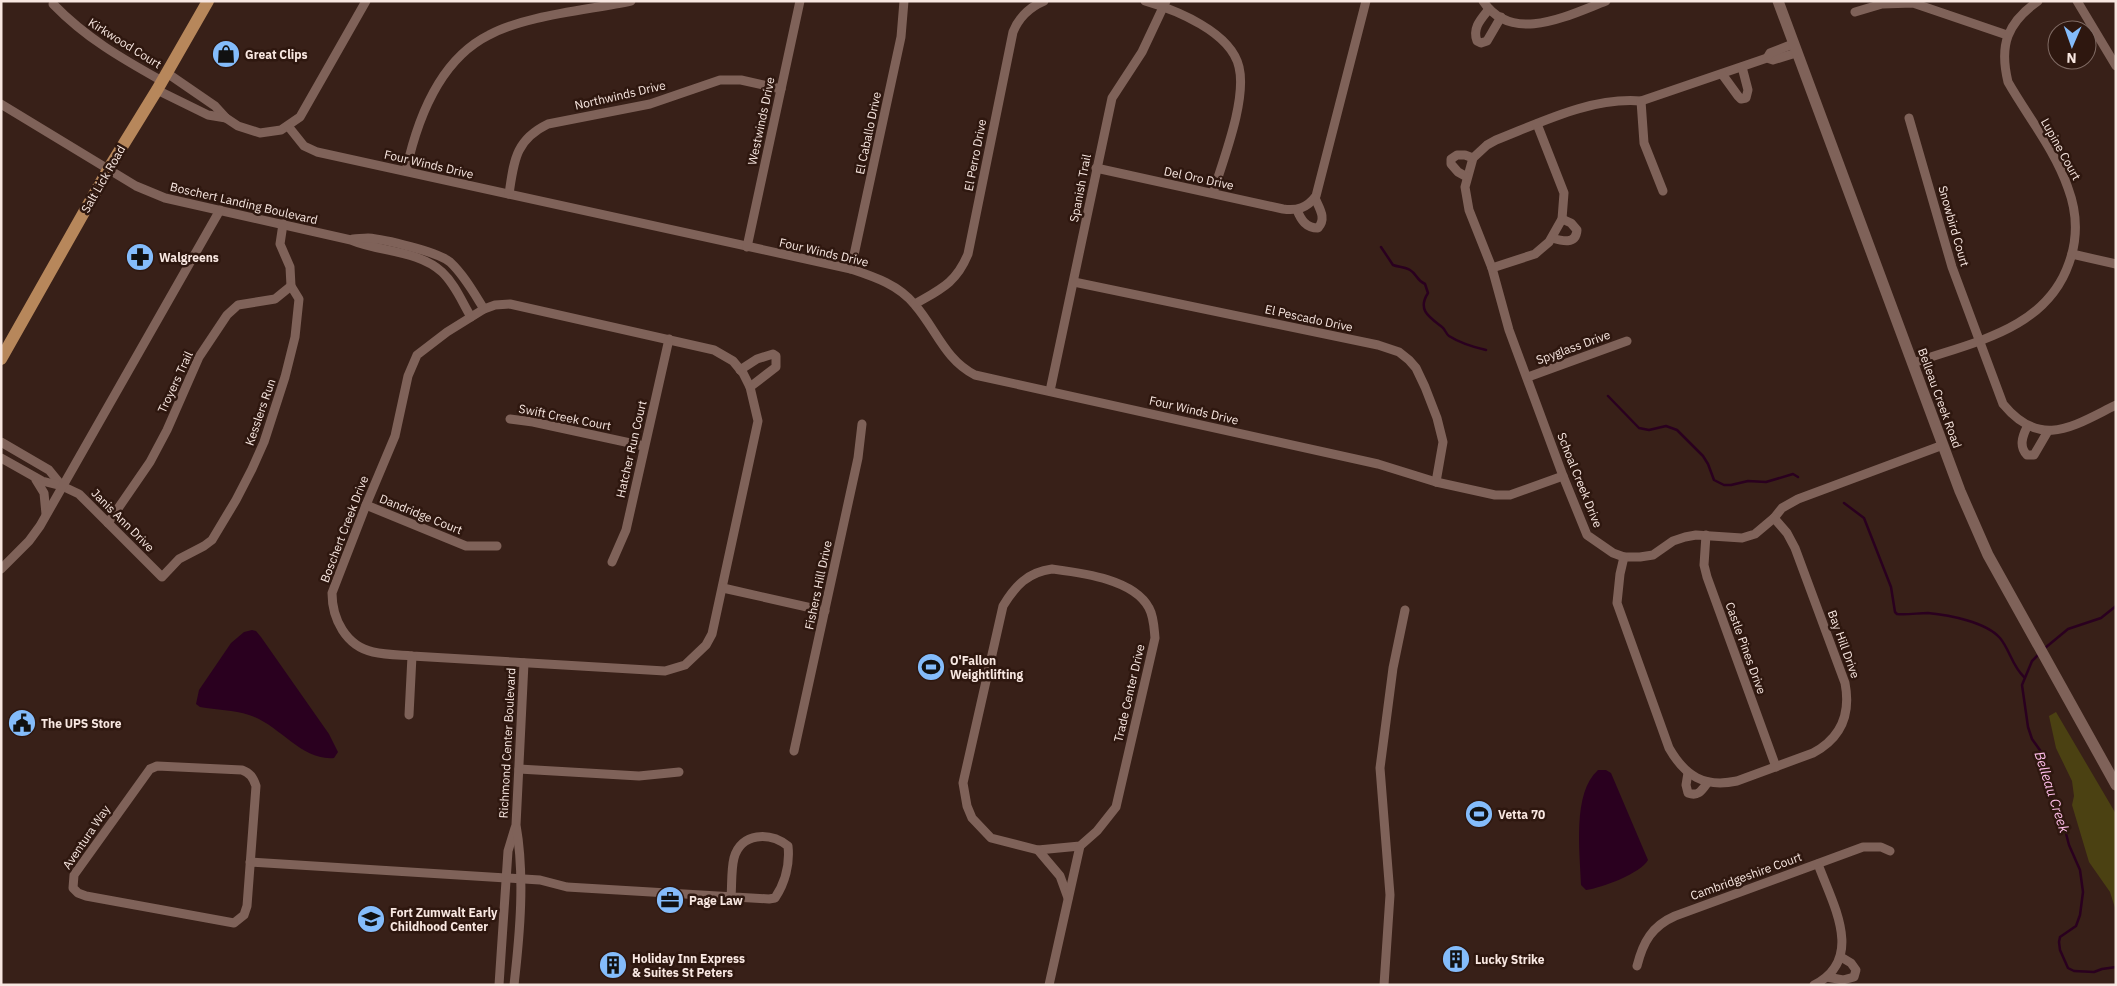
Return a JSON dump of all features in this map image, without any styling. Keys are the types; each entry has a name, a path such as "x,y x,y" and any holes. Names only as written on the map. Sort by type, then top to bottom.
{"main road":[{"name":"Salt Lick Road","path":"1,359 109,168 208,1"},
{"name":"Belleau Creek Road","path":"1778,1 1960,491 1988,555 2052,674 2115,781"}],"street":[{"path":"162,81 215,106 226,118 238,126 253,132 274,132 288,126 300,116 366,1"},
{"path":"406,171 412,143 427,106 448,70 471,46 489,34 509,27 549,16 631,1"},
{"name":"Westwinds Drive","path":"747,247 800,1"},
{"name":"El Caballo Drive","path":"851,269 901,37 904,1"},
{"name":"El Perro Drive","path":"915,304 948,286 962,268 968,254 1013,32 1024,14 1034,5 1044,1"},
{"path":"1146,1 1165,4 1202,25 1219,38 1234,54 1239,66 1241,80 1237,112 1213,193"},
{"path":"1315,198 1323,221 1318,228 1312,228 1304,223 1297,210 1306,206 1315,198 1366,1"},
{"path":"1501,18 1487,41 1481,43 1477,41 1474,32 1486,5 1501,18 1513,24 1542,23 1606,1"},
{"path":"1855,12 1882,4 1913,3 2007,35 2025,11 2038,1"},
{"path":"2077,1 2116,66"},
{"name":"Kirkwood Court","path":"53,4 71,23 101,46 162,81"},
{"name":"Spanish Trail","path":"1050,391 1112,98 1142,52 1165,4"},
{"name":"Lupine Court","path":"1913,363 1979,340 2020,323 2044,305 2057,289 2066,272 2072,254 2076,234 2075,213 2069,189 2060,169 2008,82 2004,53 2007,35"},
{"path":"1467,177 1454,169 1451,164 1451,159 1457,155 1473,158 1487,145 1496,140 1585,107 1625,100 1641,101 1767,58 1773,60 1795,48"},
{"path":"1722,74 1741,99 1746,98 1748,90 1742,67"},
{"name":"Northwinds Drive","path":"509,194 518,150 526,138 548,124 650,104 720,80 741,80 781,89"},
{"path":"162,81 208,115 226,118"},
{"path":"1641,101 1644,143 1662,191"},
{"name":"Boschert Landing Boulevard","path":"1,104 136,186 165,198 351,240 366,246 418,258 433,265 448,279 471,317"},
{"name":"Snowbird Court","path":"1908,118 1952,267 2003,404 2012,415 2027,427"},
{"path":"1492,268 1535,254 1552,238 1562,218 1564,193 1537,124"},
{"name":"Four Winds Drive","path":"288,126 304,146 317,152 851,269 883,280 915,304 948,354 965,370 975,375 1378,464 1436,482 1496,495 1510,495 1563,476"},
{"name":"Schoal Creek Drive","path":"1473,158 1465,187 1469,210 1492,268 1509,330 1587,535 1606,550 1624,557 1640,558 1653,555 1673,541 1684,537 1706,535 1742,538 1755,534 1774,518 1782,508 1798,499 1943,445"},
{"name":"Del Oro Drive","path":"1096,168 1283,209 1297,210"},
{"path":"1,569 29,541 46,516 220,210"},
{"path":"1552,238 1569,242 1577,234 1577,230 1571,223 1562,218"},
{"name":"Kesslers Run","path":"162,577 179,560 212,540 236,500 264,442 281,391 295,337 299,299 291,286 290,267 280,244 283,224"},
{"name":"Boschert Landing Boulevard","path":"351,240 368,238 421,250 448,260 466,281 484,309"},
{"path":"2072,254 2116,264"},
{"name":"El Pescado Drive","path":"1074,282 1399,352 1416,368 1437,418 1443,442 1436,482"},
{"name":"Troyers Trail","path":"108,522 150,462 167,430 200,357 227,315 238,305 275,300 291,286"},
{"name":"Boschert Creek Drive","path":"495,305 524,306 714,350 733,361 740,370 750,387 758,421 712,634 706,645 685,665 665,671 412,656 373,652 357,645 345,635 335,617 332,606 332,593 395,436 408,376 413,362 424,347 471,317 495,305"},
{"name":"Hatcher Run Court","path":"612,562 626,530 669,339"},
{"name":"Spyglass Drive","path":"1528,377 1626,341"},
{"path":"740,370 765,355 773,354 776,356 776,367 750,387"},
{"path":"2048,431 2034,454 2028,455 2023,450 2021,446 2027,427 2048,431 2074,426 2116,405"},
{"name":"Swift Creek Court","path":"510,419 533,422 644,446"},
{"name":"Fishers Hill Drive","path":"794,751 858,458 862,424"},
{"name":"Janis Ann Drive","path":"1,442 49,470 62,486"},
{"name":"Janis Ann Drive","path":"1,458 42,481 62,486 79,494 162,577"},
{"path":"34,477 44,493 46,516"},
{"name":"Dandridge Court","path":"366,505 466,546 497,546"},
{"name":"Bay Hill Drive","path":"1688,774 1708,782 1724,784 1737,781 1813,754 1832,740 1845,719 1848,695 1845,683 1795,548 1787,533 1774,518"},
{"name":"Castle Pines Drive","path":"1706,535 1704,566 1707,577 1776,767"},
{"path":"1624,557 1617,590 1617,603 1669,748 1688,774 1686,785 1688,793 1693,795 1699,794 1708,782"},
{"name":"Trade Center Drive","path":"1052,569 1108,580 1124,585 1138,594 1145,602 1154,621 1155,638 1151,661 1132,731 1116,808 1080,846 1038,850 992,838 982,830 972,818 967,806 963,783 1003,606 1020,582 1043,570 1052,569"},
{"path":"723,588 825,611"},
{"path":"1384,985 1390,895 1380,768 1392,668 1405,610"},
{"path":"410,716 412,656"},
{"name":"Richmond Center Boulevard","path":"514,985 521,879 520,851 516,826 524,662"},
{"name":"Aventura Way","path":"157,766 242,770 249,773 256,786 250,862 247,906 244,915 234,923 86,896 78,893 72,882 74,875 144,777 150,769 157,766"},
{"path":"519,769 640,776 679,772"},
{"name":"Richmond Center Boulevard","path":"499,985 508,851 516,826"},
{"path":"250,862 540,880 567,888 731,897 776,898 782,888 789,858 788,846 782,841 768,837 759,836 746,840 738,848 734,859 731,897"},
{"path":"1049,985 1080,846"},
{"name":"Cambridgeshire Court","path":"1637,966 1648,935 1664,921 1863,847 1881,847 1890,851"},
{"path":"1038,850 1060,876 1068,898"},
{"path":"1814,985 1827,977 1841,957 1843,943 1840,926 1818,864"},
{"path":"484,877 494,883 505,895"},
{"path":"1827,977 1843,980 1854,977 1856,970 1851,963 1841,957"}],"shaded area":[{"path":"256,631 261,637 329,734 338,752 334,758 311,754 270,726 249,715 200,707 196,704 199,690 231,643 244,632"},
{"path":"2056,712 2116,814 2116,911 2110,892 2089,862 2072,805 2074,796 2072,781 2056,748 2049,716"},
{"path":"1598,770 1606,770 1611,773 1648,860 1630,875 1586,890 1581,885 1579,824 1584,793 1590,780"}],"waterway":[{"path":"1381,247 1393,265 1410,270 1425,284 1428,293 1424,309 1448,335 1462,343 1486,350"},
{"path":"1608,396 1639,428 1649,430 1666,426 1677,430 1703,456 1714,480 1724,485 1748,481 1766,482 1793,474 1798,477"},
{"path":"1844,503 1864,518 1891,587 1895,612 1897,614 1937,614 1967,620 1986,628 2000,638 2024,677"},
{"name":"Belleau Creek","path":"2045,648 2068,629 2101,618 2116,606"},
{"name":"Belleau Creek","path":"2039,654 2032,661 2022,685 2028,727 2032,739 2042,753 2047,786 2056,810 2063,822 2069,845 2080,870 2083,892 2080,915 2076,926 2060,937 2060,950 2068,968 2074,971 2094,972 2116,967"}],"place":[{"name":"Great Clips","path":"226,54"},
{"name":"Walgreens","path":"140,257"},
{"name":"O'Fallon Weightlifting","path":"931,667"},
{"name":"The UPS Store","path":"22,723"},
{"name":"Vetta 70","path":"1479,814"},
{"name":"Page Law","path":"670,900"},
{"name":"Fort Zumwalt Early Childhood Center","path":"371,919"},
{"name":"Lucky Strike","path":"1456,959"},
{"name":"Holiday Inn Express & Suites St Peters","path":"613,965"}]}
